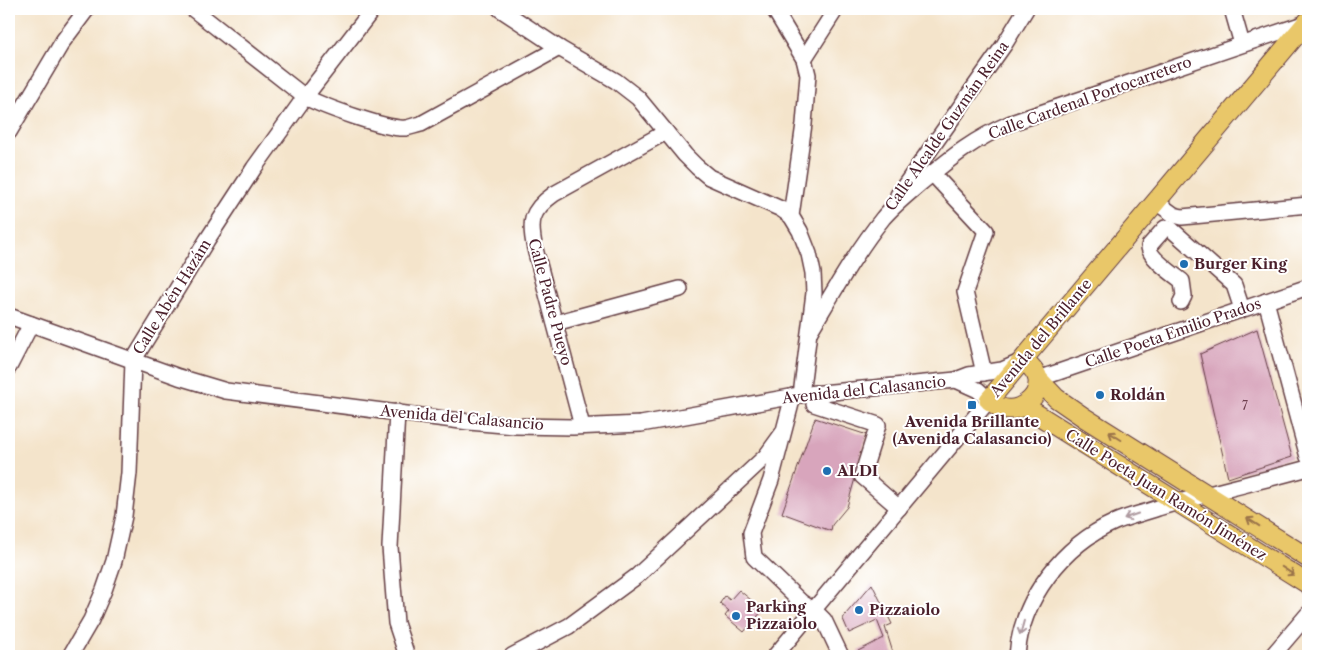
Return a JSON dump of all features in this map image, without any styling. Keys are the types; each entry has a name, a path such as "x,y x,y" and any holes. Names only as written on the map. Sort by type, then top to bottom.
{"main road":[{"name":"Avenida del Brillante","path":"989,400 1307,22"},
{"name":"Calle Poeta Juan Ramón Jiménez","path":"1024,360 1033,369 1038,379 1056,398 1308,558"},
{"path":"989,400 1000,408 1013,409 1024,406 1035,396 1038,379"},
{"name":"Calle Poeta Juan Ramón Jiménez","path":"1024,406 1308,584"}],"street":[{"path":"193,9 304,97 389,127 405,128 421,124 559,48"},
{"name":"Calle Abén Hazám","path":"70,656 91,620 104,590 114,561 124,516 129,473 133,361 207,240 254,168 304,97 373,9"},
{"path":"500,9 559,48 616,80 638,98 697,167 709,177 781,209 791,216 806,246 813,273 814,293 802,395 782,434 766,456 637,576 569,626 512,656"},
{"path":"774,9 804,59 808,75 804,124 791,216"},
{"path":"804,59 836,9"},
{"name":"Calle Alcalde Guzmán Reina","path":"884,217 1004,44 1026,9"},
{"path":"1232,9 1242,44"},
{"path":"9,132 13,111 78,13"},
{"name":"Calle Cardenal Portocarretero","path":"810,331 863,246 884,217 953,156 987,134 1011,123 1307,22"},
{"name":"Calle Padre Pueyo","path":"582,426 531,231 531,221 536,210 554,194 666,132"},
{"path":"936,141 953,156"},
{"path":"932,173 986,231 965,292 984,373"},
{"path":"1156,202 1174,215 1182,217 1308,205"},
{"path":"1180,302 1184,296 1182,281 1152,255 1149,249 1149,246 1165,228 1171,229 1234,285 1242,309"},
{"name":"Calle Poeta Emilio Prados","path":"1038,379 1308,287"},
{"path":"555,323 680,289"},
{"path":"1266,301 1308,457"},
{"name":"Avenida del Calasancio","path":"9,316 133,361 226,391 516,426 641,424 802,395 956,380 969,375 1002,370 1024,360"},
{"path":"9,367 31,324"},
{"name":"Avenida del Calasancio","path":"956,380 978,390 989,400"},
{"path":"802,395 814,404 878,425 862,476 900,508"},
{"name":"Avenida del Brillante","path":"780,651 989,400"},
{"path":"396,412 390,548 396,623 407,656"},
{"path":"782,434 771,480 751,532 754,557 801,602 815,610 824,620 841,656"},
{"path":"1017,656 1029,606 1056,565 1096,532 1115,522 1207,493 1250,484 1308,468"},
{"path":"1272,656 1308,614"},
{"path":"764,656 780,651"}],"building":[{"path":"1257,329 1292,457 1228,478 1200,354"},
{"name":"ALDI","path":"815,418 867,435 847,507 832,525 831,531 782,513"},
{"path":"872,584 892,624 885,627 894,656 861,656 858,651 884,638 877,620 849,633 843,619"},
{"path":"739,590 763,610 744,632 725,616 729,611 720,603 725,596 730,600"}],"place":[{"name":"Burger King","path":"1184,264"},
{"name":"Roldán","path":"1100,395"},
{"name":"Avenida Brillante (Avenida Calasancio)","path":"972,405"},
{"name":"ALDI","path":"827,471"},
{"name":"Pizzaiolo","path":"859,610"},
{"name":"Parking Pizzaiolo","path":"736,616"}]}
